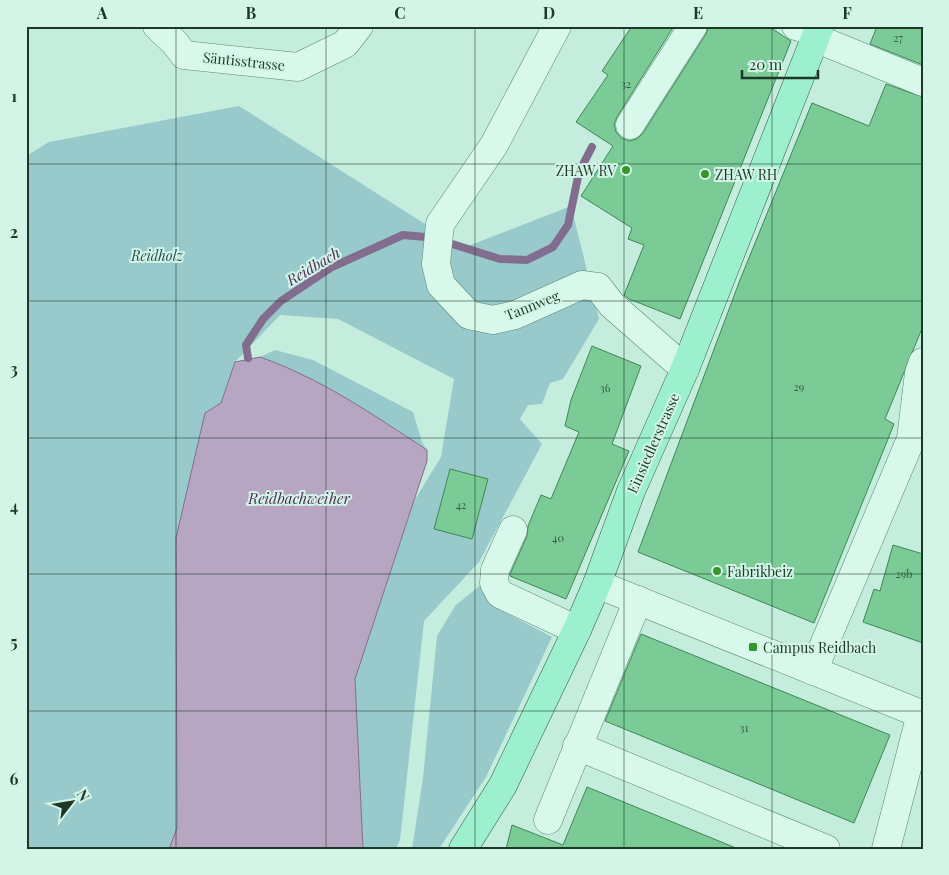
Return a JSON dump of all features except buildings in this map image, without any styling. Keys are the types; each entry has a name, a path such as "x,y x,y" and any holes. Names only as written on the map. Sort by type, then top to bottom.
{"main road":[{"name":"Einsiedlerstrasse","path":"463,849 503,785 597,584 631,491 685,369 812,31"}],"street":[{"name":"Säntisstrasse","path":"157,26 175,43 184,55 298,67 345,44 359,26"},
{"name":"Tannweg","path":"557,26 494,144 440,224 436,264 441,285 469,315 494,320 515,315 582,285 598,287 612,305 685,369"},
{"path":"630,125 693,26"},
{"path":"812,31 923,82"},
{"path":"814,671 910,439 918,373 923,362"},
{"path":"513,530 495,570 494,583 500,594 577,630"},
{"path":"597,584 921,714 886,849"},
{"path":"548,820 638,600"},
{"path":"577,746 826,849"}],"green space":[{"name":"Reidholz","path":"239,106 463,248 571,206 599,319 563,379 550,383 542,404 528,405 520,419 542,444 479,562 424,621 400,840 396,849 363,849 355,679 414,501 441,457 454,379 338,319 280,315 235,362 177,828 169,849 26,849 26,156 49,142"},
{"path":"275,350 313,360 413,412 422,442 427,450 260,357"},
{"path":"483,583 501,610 552,637 486,777 439,849 412,849 423,778 437,636 455,606"}],"water":[{"name":"Reidbachweiher","path":"260,357 326,387 427,450 427,461 355,679 363,849 169,849 177,828 176,538 205,413 221,403 235,362"}],"waterway":[{"name":"Reidbach","path":"449,243 500,259 527,260 553,247 568,225 579,172 592,147"},
{"name":"Reidbach","path":"248,358 246,345 263,319 281,301 332,267 403,235 425,237"}],"place":[{"name":"ZHAW RV","path":"626,170"},
{"name":"ZHAW RH","path":"705,174"},
{"name":"Fabrikbeiz","path":"717,571"},
{"name":"Campus Reidbach","path":"753,647"}]}
